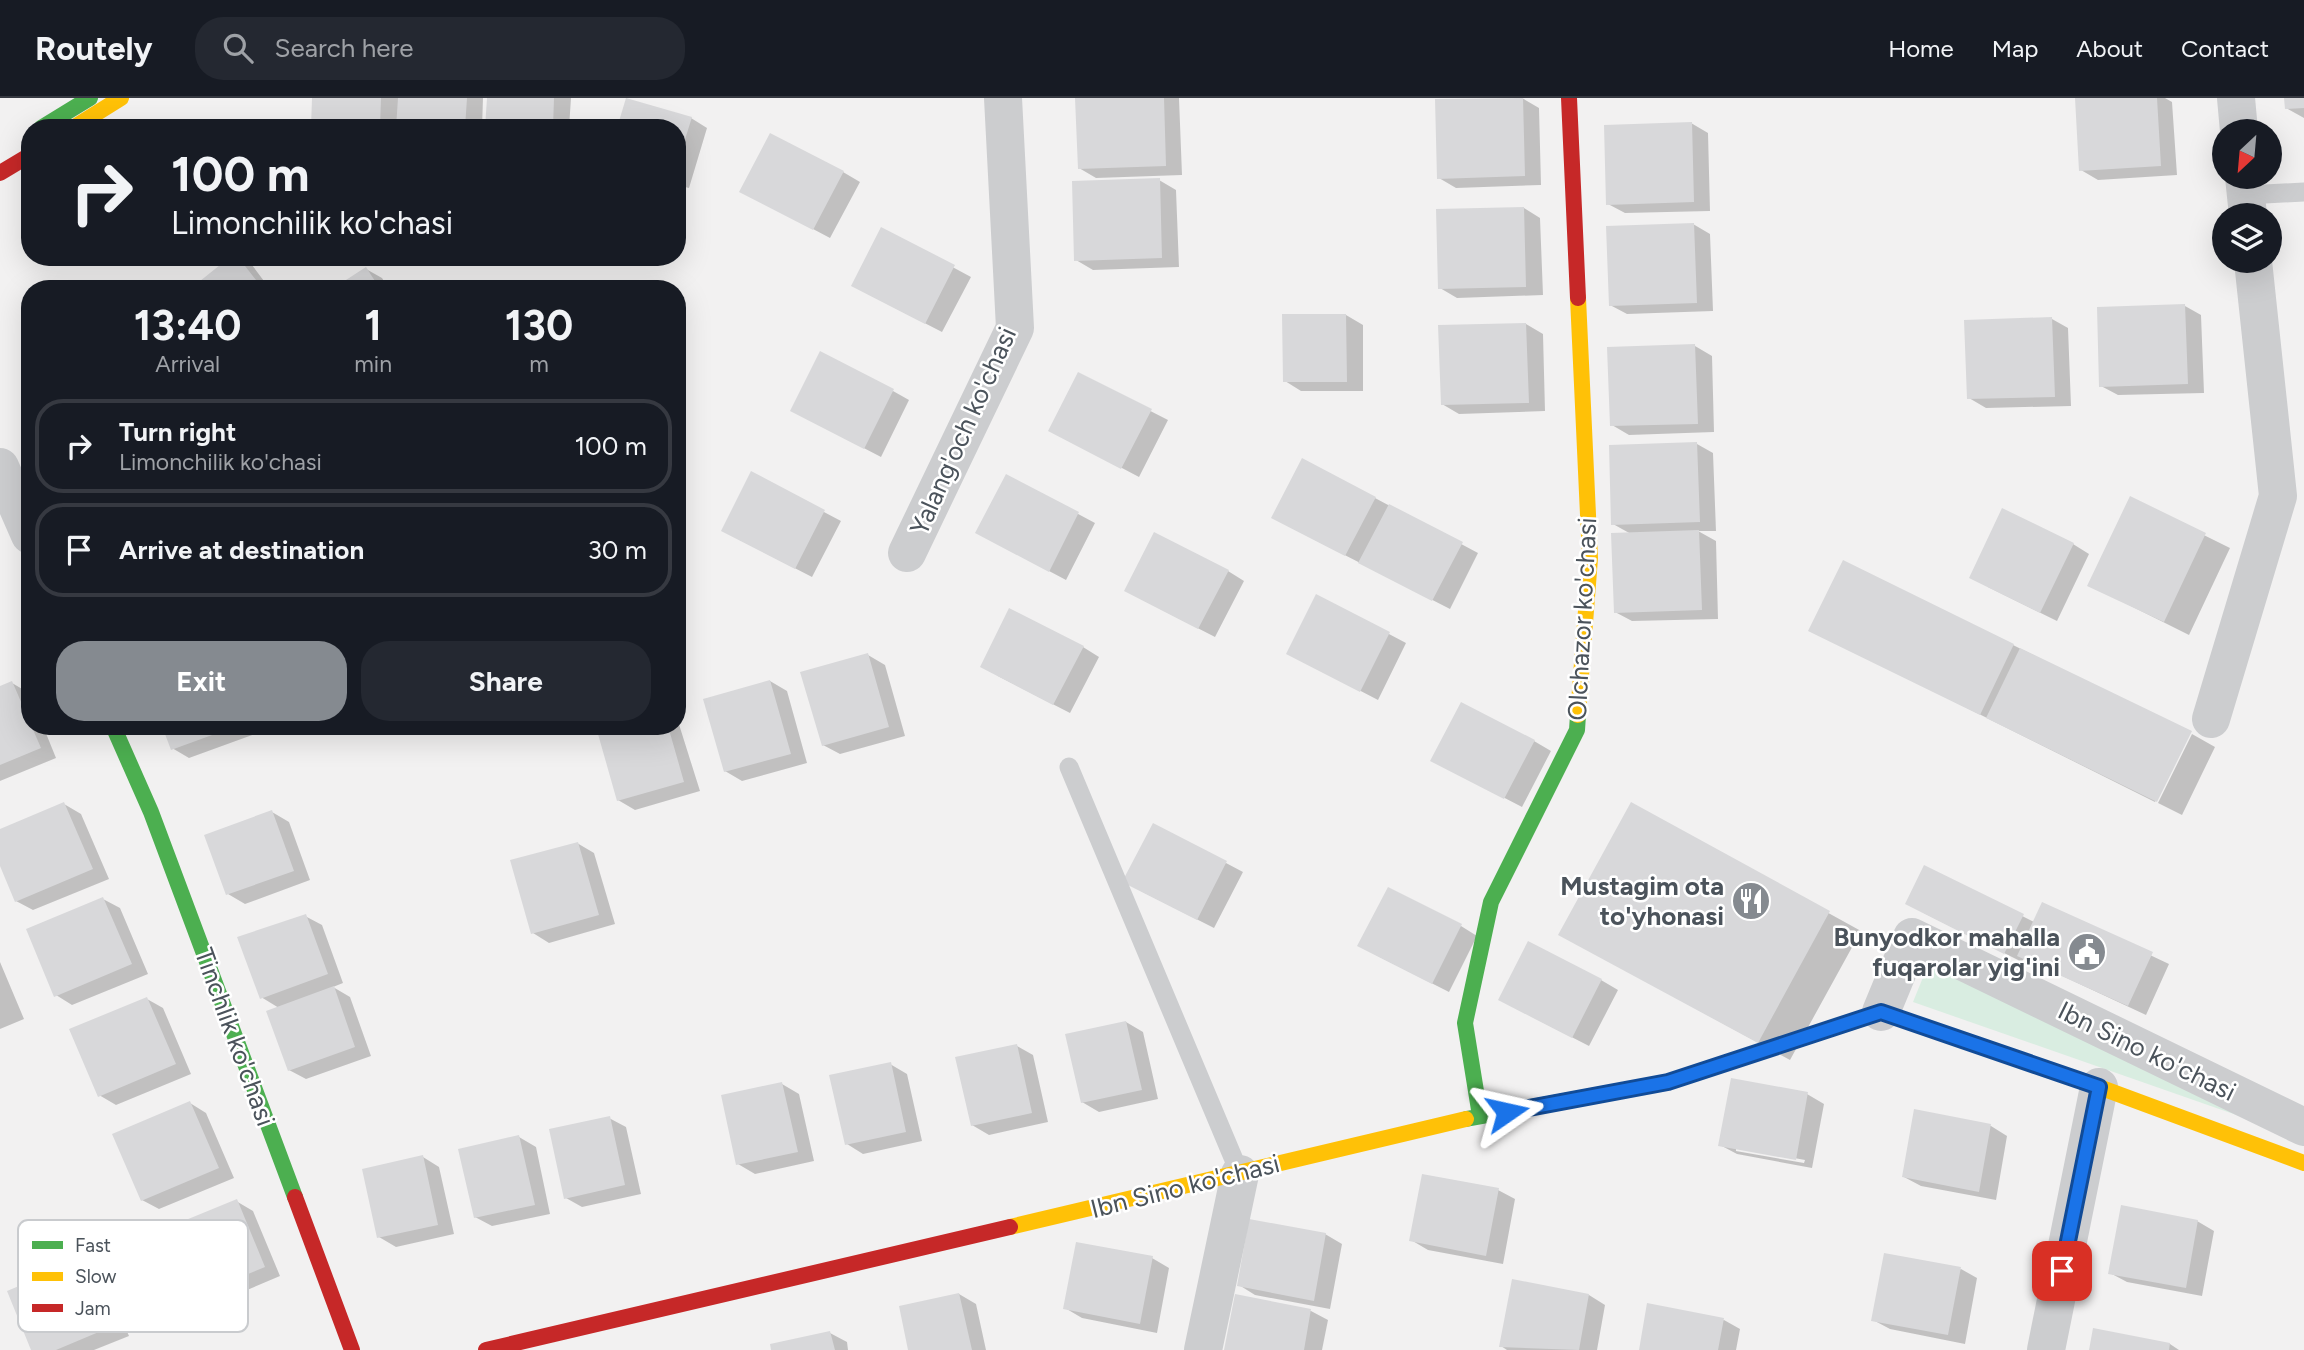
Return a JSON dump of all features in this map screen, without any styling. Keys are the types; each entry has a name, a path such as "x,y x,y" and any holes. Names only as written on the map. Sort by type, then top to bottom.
{"street":[{"path":"56,119 90,98"},
{"path":"88,119 121,98"},
{"name":"Yalang'och ko'chasi","path":"907,553 1015,328 1003,98"},
{"name":"Olchazor ko'chasi","path":"1480,1116 1465,1023 1491,902 1577,730 1590,558 1569,98"},
{"path":"2236,98 2238,119"},
{"path":"0,173 21,160"},
{"path":"2211,719 2278,496 2254,273"},
{"path":"0,467 21,515"},
{"name":"Tinchlik ko'chasi","path":"117,735 151,812 352,1350"},
{"name":"Ibn Sino ko'chasi","path":"1881,1012 1912,937 2304,1127"},
{"name":"Ibn Sino ko'chasi","path":"486,1350 1480,1116 1668,1082 1881,1012 2099,1087 2304,1163"},
{"path":"2046,1350 2099,1087"},
{"path":"1203,1350 1240,1174"}],"lane":[{"path":"2246,196 2304,192"},
{"path":"1069,767 1240,1174"}],"green space":[{"path":"1928,965 2265,1125 1913,1002"}],"building":[{"path":"312,98 381,98 380,119 311,119"},
{"path":"398,98 467,98 466,119 397,119"},
{"path":"487,98 554,98 553,119 486,119"},
{"path":"626,98 692,117 686,136 686,119 620,119"},
{"path":"1075,98 1164,98 1166,166 1078,169"},
{"path":"1523,98 1525,176 1437,179 1435,99"},
{"path":"2075,98 2157,98 2161,166 2079,171"},
{"path":"2284,98 2304,98 2304,108 2285,109"},
{"path":"1692,122 1694,202 1606,205 1604,125"},
{"path":"770,133 844,171 813,230 739,192"},
{"path":"1160,178 1162,258 1074,261 1072,181"},
{"path":"1524,207 1526,287 1438,289 1436,209"},
{"path":"1694,223 1697,303 1609,306 1606,226"},
{"path":"881,227 955,265 925,324 851,286"},
{"path":"219,266 245,266 256,280 201,280"},
{"path":"366,267 374,280 346,280"},
{"path":"2185,304 2188,384 2099,387 2097,307"},
{"path":"1282,314 1346,314 1347,382 1283,382"},
{"path":"2052,317 2055,397 1967,399 1964,320"},
{"path":"1526,323 1529,403 1441,405 1438,325"},
{"path":"1695,344 1698,424 1610,426 1607,347"},
{"path":"820,351 894,389 864,449 790,411"},
{"path":"1078,372 1152,409 1121,469 1048,431"},
{"path":"1697,442 1700,522 1611,525 1609,445"},
{"path":"1302,458 1376,497 1345,556 1271,518"},
{"path":"751,471 825,510 795,569 721,531"},
{"path":"1006,474 1079,512 1049,572 975,533"},
{"path":"2130,496 2206,533 2164,622 2087,586"},
{"path":"1389,504 1463,542 1432,601 1358,563"},
{"path":"2002,508 2074,543 2040,613 1969,578"},
{"path":"1699,530 1702,610 1614,613 1611,533"},
{"path":"1154,532 1229,570 1198,629 1124,591"},
{"path":"1843,560 2014,644 1980,715 1808,631"},
{"path":"1316,594 1390,632 1360,692 1286,654"},
{"path":"1009,608 1084,646 1053,705 980,667"},
{"path":"2020,648 2192,731 2157,802 1986,718"},
{"path":"868,653 889,727 822,746 800,672"},
{"path":"770,680 791,754 724,772 703,699"},
{"path":"12,681 21,702 21,735 35,735 41,748 0,765 0,686"},
{"path":"1461,702 1535,740 1504,799 1430,761"},
{"path":"165,735 212,735 171,750"},
{"path":"598,735 671,735 684,782 617,801"},
{"path":"64,802 93,869 15,902 0,866 0,829"},
{"path":"1631,802 1830,911 1758,1043 1558,935"},
{"path":"272,810 294,871 226,895 204,835"},
{"path":"1153,823 1227,861 1197,920 1122,882"},
{"path":"578,842 599,915 531,934 510,860"},
{"path":"1924,865 2024,914 2004,954 1905,904"},
{"path":"1388,887 1462,924 1432,984 1357,946"},
{"path":"103,897 132,964 54,997 26,929"},
{"path":"2042,902 2153,952 2128,1006 2017,956"},
{"path":"306,914 328,974 260,999 237,937"},
{"path":"1528,941 1602,979 1572,1038 1498,1000"},
{"path":"334,986 355,1047 288,1071 266,1011"},
{"path":"147,997 176,1064 98,1097 69,1029"},
{"path":"1126,1021 1142,1090 1081,1103 1065,1034"},
{"path":"1017,1044 1032,1113 971,1126 955,1057"},
{"path":"891,1062 906,1132 845,1145 829,1075"},
{"path":"1731,1078 1808,1092 1796,1160 1718,1146"},
{"path":"782,1082 798,1152 736,1165 721,1095"},
{"path":"190,1101 219,1168 141,1201 112,1134"},
{"path":"1914,1109 1991,1124 1979,1192 1902,1177"},
{"path":"610,1116 625,1185 564,1199 549,1129"},
{"path":"519,1135 535,1205 474,1218 458,1149"},
{"path":"423,1155 438,1225 377,1238 362,1169"},
{"path":"1422,1174 1499,1188 1486,1256 1409,1241"},
{"path":"237,1199 246,1220 186,1220"},
{"path":"2121,1205 2198,1220 2186,1288 2108,1274"},
{"path":"1249,1219 1326,1233 1314,1301 1237,1286"},
{"path":"248,1226 265,1267 248,1274"},
{"path":"1076,1242 1153,1256 1140,1324 1063,1309"},
{"path":"1884,1253 1961,1267 1948,1335 1871,1321"},
{"path":"1512,1279 1589,1294 1579,1350 1499,1347"},
{"path":"18,1286 18,1318 7,1291"},
{"path":"959,1293 972,1350 908,1350 899,1306"},
{"path":"1235,1294 1311,1309 1304,1350 1224,1350"},
{"path":"1647,1303 1724,1318 1718,1350 1639,1350"},
{"path":"2093,1328 2170,1343 2169,1350 2089,1350"},
{"path":"830,1331 835,1350 771,1350 770,1344"},
{"path":"24,1332 99,1332 56,1350 31,1350"}],"traffic: fast":[{"path":"56,119 90,98"},
{"path":"1480,1116 1465,1023 1491,902 1577,730 1578,715"},
{"path":"117,735 151,812 295,1197"},
{"path":"1466,1119 1668,1082 1876,1014"}],"traffic: slow":[{"path":"87,119 121,98"},
{"path":"1578,298 1590,558 1578,715"},
{"path":"1876,1014 1881,1012 2099,1087 2304,1163"},
{"path":"1010,1227 1466,1119"}],"traffic: jam":[{"path":"1569,98 1578,298"},
{"path":"0,173 21,160"},
{"path":"295,1197 352,1350"},
{"path":"486,1350 1010,1227"}],"place":[{"name":"Mustagim ota to'yhonasi","path":"1751,901"},
{"name":"Bunyodkor mahalla fuqarolar yig'ini","path":"2087,952"}],"route":[{"path":"1507,1112 1668,1082 1881,1012 2099,1087 2062,1271"}]}
